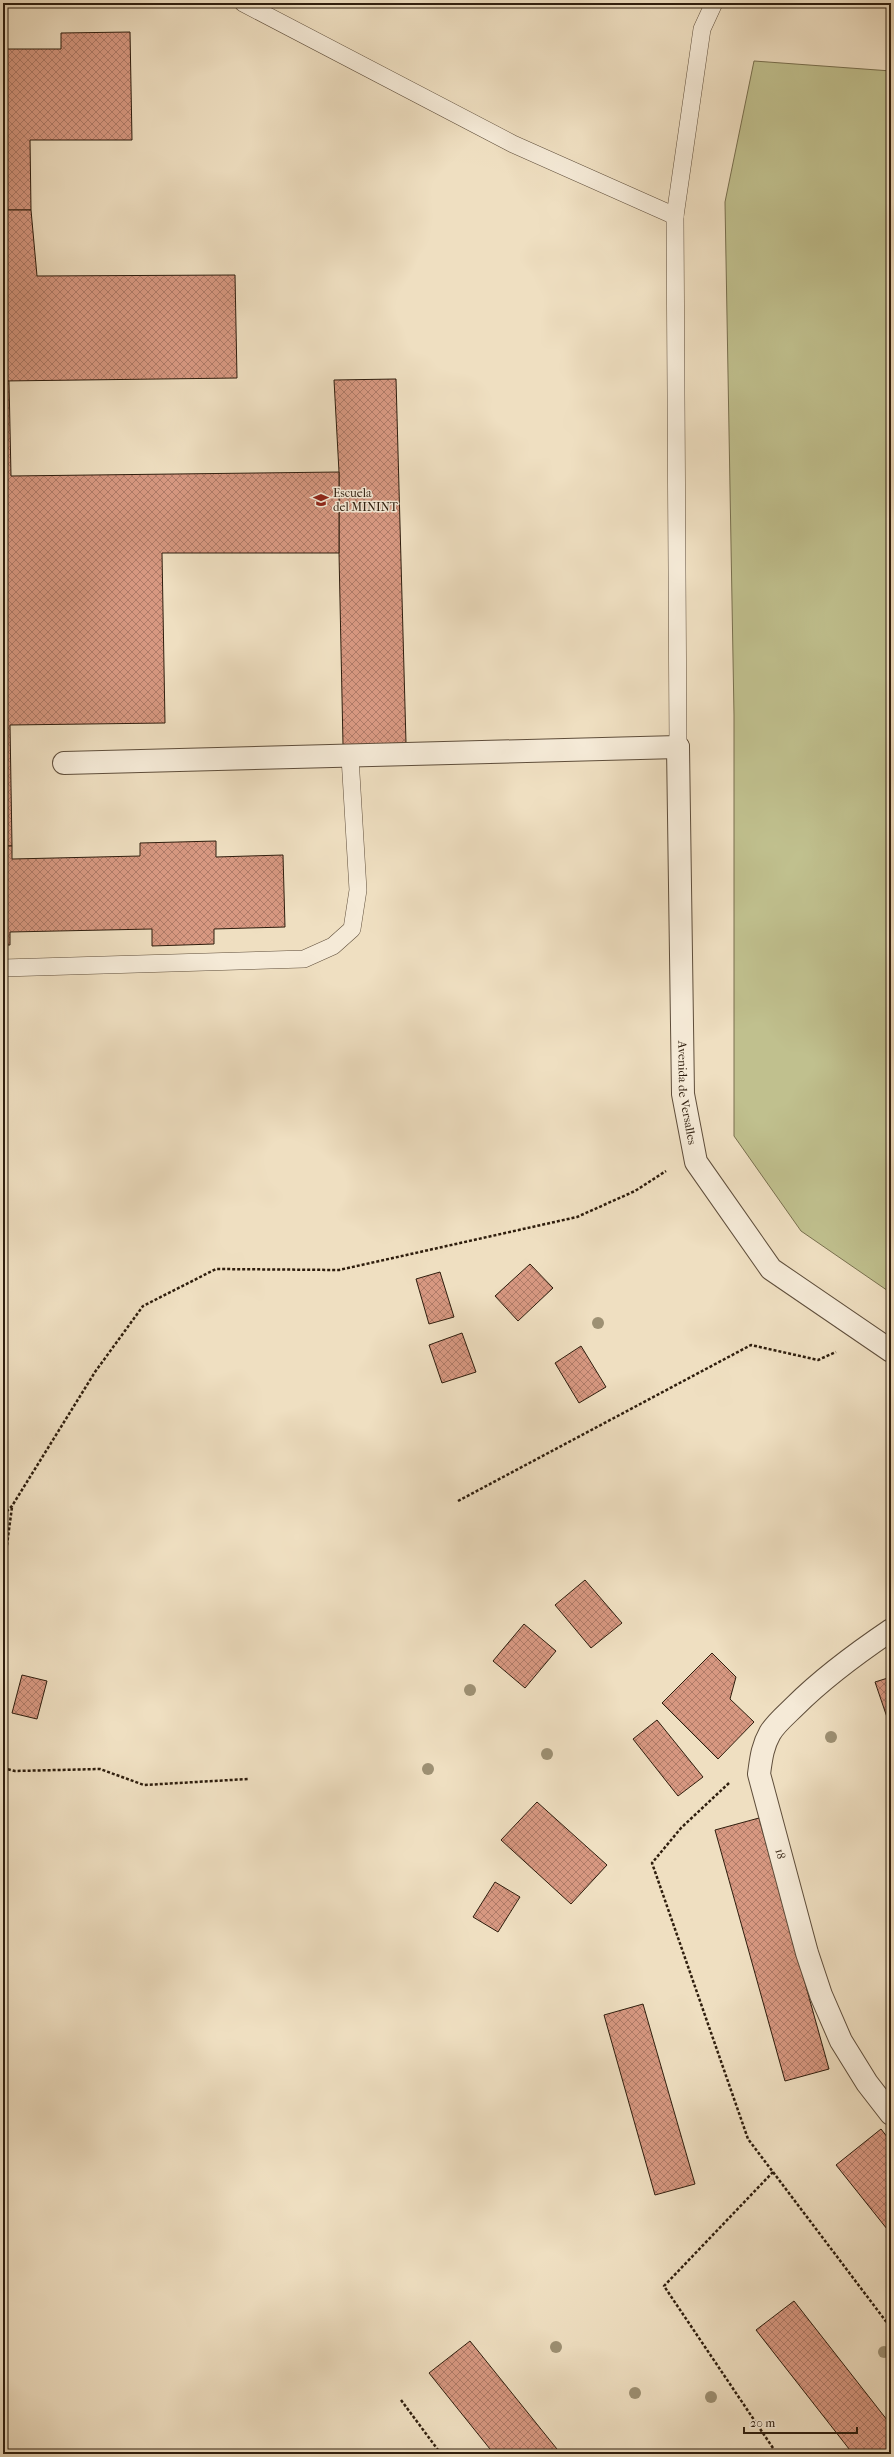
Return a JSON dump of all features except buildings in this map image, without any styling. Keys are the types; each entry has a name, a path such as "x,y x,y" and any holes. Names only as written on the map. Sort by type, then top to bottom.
{"street":[{"path":"64,763 350,757 678,747"},
{"name":"Avenida de Versalles","path":"678,747 683,1094 696,1162 771,1269 891,1351"},
{"name":"18","path":"891,1630 856,1653 815,1686 770,1733 762,1752 759,1774 763,1794 814,1974 841,2040 866,2083 891,2114"}],"lane":[{"path":"243,3 513,144 675,216"},
{"path":"678,747 675,216 702,29 714,3"},
{"path":"3,968 304,959 333,946 352,928 358,890 350,757"}],"path":[{"path":"3,1515 12,1506 95,1372 143,1306 156,1299 216,1269 339,1270 577,1216 635,1191 694,1153"},
{"path":"458,1502 752,1345 818,1360 871,1338"},
{"path":"3,1575 12,1506"},
{"path":"762,1752 681,1828 652,1863 748,2139 891,2328"},
{"path":"3,1768 15,1771 100,1769 144,1785 248,1779"},
{"path":"773,2172 664,2286 777,2454"},
{"path":"401,2400 441,2454"}],"green space":[{"path":"754,61 891,71 891,1293 801,1231 734,1136 734,715 725,202"}],"place":[{"name":"Escuela del MININT","path":"321,500"}]}
